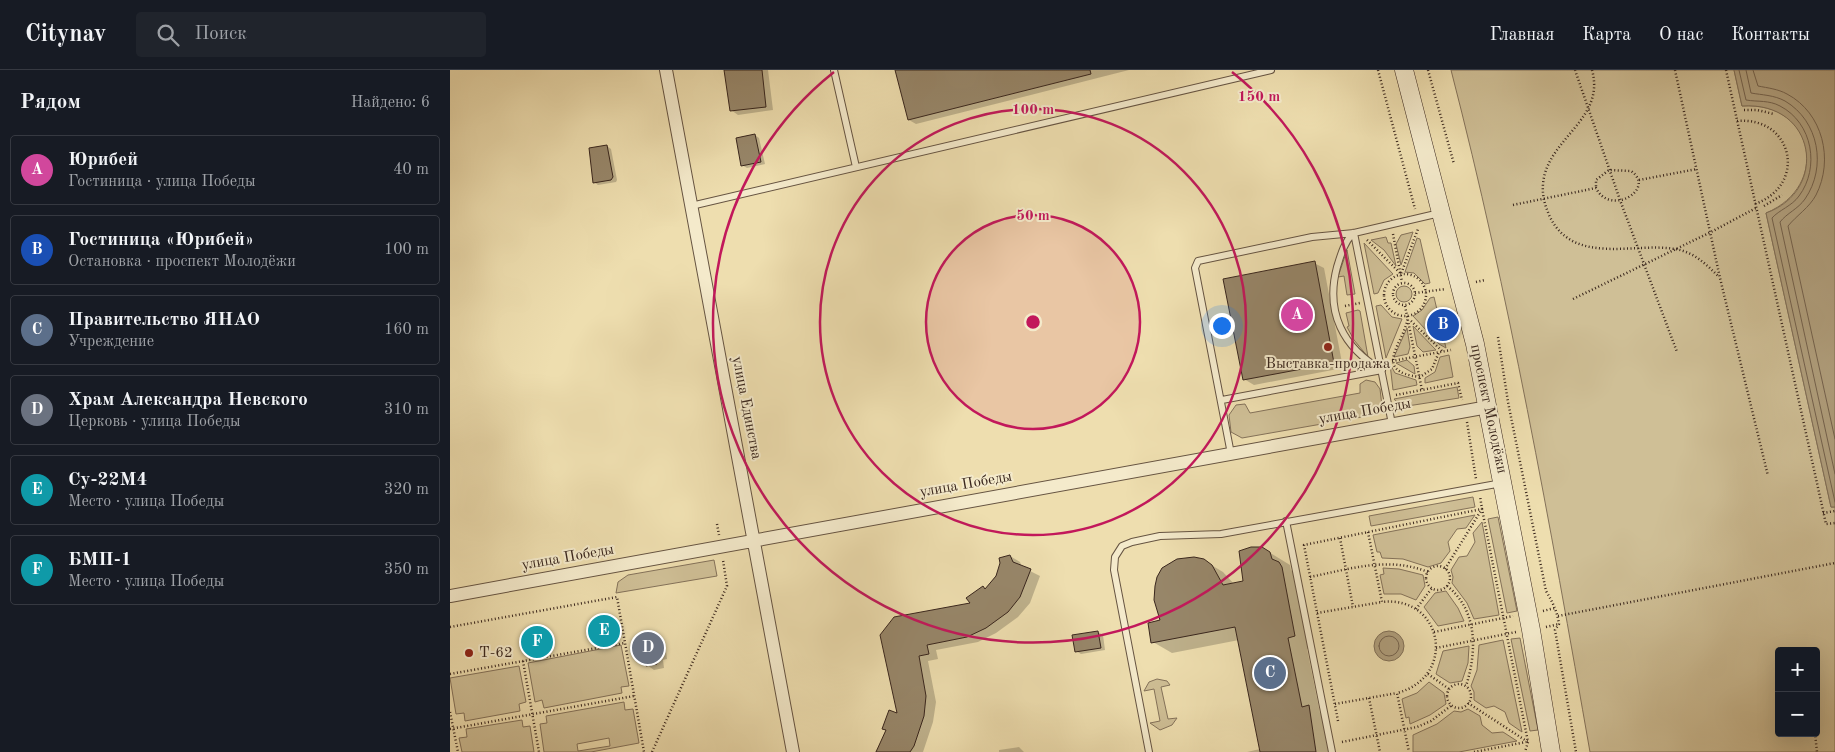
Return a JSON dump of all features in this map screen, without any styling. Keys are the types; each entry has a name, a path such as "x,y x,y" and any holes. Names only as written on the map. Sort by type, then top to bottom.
{"street":[{"name":"улица Единства","path":"666,70 793,752"},
{"name":"проспект Молодёжи","path":"1404,70 1488,407 1531,630 1551,752"},
{"name":"улица Победы","path":"450,596 1488,407"}],"lane":[{"path":"834,70 856,167"},
{"path":"691,206 1271,70"},
{"path":"1231,454 1196,268 1198,261 1312,237 1354,233 1441,213"},
{"path":"1354,233 1392,424"},
{"path":"1354,233 1342,249 1335,276 1333,289 1338,322 1342,333 1357,354 1382,370"},
{"path":"1222,400 1382,370"},
{"path":"1149,752 1114,570 1115,557 1122,546 1151,538 1221,534 1503,483"},
{"path":"1286,522 1332,752"}],"path":[{"path":"1378,70 1419,226 1401,274 1387,283 1384,298 1386,304 1394,313 1408,316"},
{"path":"1428,70 1454,164"},
{"path":"1575,70 1609,170 1677,352"},
{"path":"1592,70 1595,81 1594,97 1589,110 1550,161 1543,177 1543,198 1552,222 1574,242 1609,250 1675,248 1703,260 1720,278"},
{"path":"1675,70 1698,169 1720,278 1768,476"},
{"path":"1726,70 1826,524 1835,522"},
{"path":"1744,110 1757,110 1774,114"},
{"path":"1737,121 1756,122 1773,130 1784,145 1787,154 1787,172 1778,189 1772,196 1755,204"},
{"path":"1639,180 1698,169"},
{"path":"1609,170 1631,171 1639,180 1636,192 1620,200 1607,200 1599,195 1596,188 1596,180 1609,170"},
{"path":"1513,205 1596,188"},
{"path":"1764,206 1782,194"},
{"path":"1573,299 1645,265 1756,208"},
{"path":"1392,232 1402,283"},
{"path":"1366,238 1401,274 1417,278 1425,292 1422,307 1408,316 1392,361"},
{"path":"1402,283 1412,286 1415,293 1414,300 1405,306 1398,304 1393,298 1393,290 1402,283"},
{"path":"1344,306 1351,305"},
{"path":"1405,306 1410,320 1440,352"},
{"path":"1410,320 1422,390"},
{"path":"1498,336 1508,402 1546,591 1556,608 1558,616 1559,624 1555,630 1576,752"},
{"path":"1384,363 1451,350"},
{"path":"1392,361 1403,373 1420,376 1432,369 1440,352"},
{"path":"1390,396 1458,382 1528,742 1525,752"},
{"path":"1338,723 1304,544 1482,509"},
{"path":"1445,569 1482,509"},
{"path":"1824,513 1835,511"},
{"path":"652,752 727,586 717,524"},
{"path":"1368,532 1382,602"},
{"path":"1340,538 1353,607"},
{"path":"1310,577 1375,564 1396,563 1428,572"},
{"path":"1558,616 1835,563"},
{"path":"1434,567 1445,569 1449,575 1447,586 1440,590 1432,588 1426,580 1428,572 1434,567"},
{"path":"1447,586 1461,602 1471,624 1474,640 1472,667 1466,686"},
{"path":"1416,609 1432,588"},
{"path":"450,628 617,597 644,752"},
{"path":"1317,613 1382,602 1404,603 1416,609 1427,619 1434,632 1435,660 1428,674 1412,687 1397,693 1334,704"},
{"path":"1434,632 1518,615"},
{"path":"1436,648 1521,631"},
{"path":"450,674 625,643"},
{"path":"523,661 540,752"},
{"path":"1428,674 1449,689"},
{"path":"1342,742 1405,730 1430,721 1452,706 1461,707 1468,703 1470,692 1466,686 1459,684 1449,689 1447,697 1452,706"},
{"path":"1397,693 1409,752"},
{"path":"452,728 634,696"},
{"path":"1369,698 1380,752"},
{"path":"1468,703 1528,742"},
{"path":"450,712 458,752"},
{"path":"1340,733 1343,747"},
{"path":"1815,737 1817,752"},
{"path":"1474,752 1528,742"}],"shaded area":[{"path":"1451,70 1734,70 1742,106 1767,108 1786,117 1799,131 1806,148 1806,166 1800,184 1787,200 1766,213 1831,507 1835,507 1835,752 1590,752 1560,581 1492,239"},
{"path":"1413,232 1401,265 1396,244 1401,235"},
{"path":"1386,237 1388,243 1391,243 1396,266 1384,250 1371,240"},
{"path":"1417,238 1420,239 1430,283 1425,284 1414,273 1405,272"},
{"path":"1364,243 1393,274 1384,280 1378,293 1374,294"},
{"path":"1347,250 1355,294 1347,295 1344,276 1338,277"},
{"path":"1404,286 1410,288 1412,294 1410,300 1404,302 1398,300 1396,294 1398,288"},
{"path":"1434,297 1446,348 1439,344 1413,316 1422,310 1430,298"},
{"path":"1381,305 1392,317 1402,319 1386,358 1376,306"},
{"path":"1360,311 1368,357 1354,340 1347,327 1349,326 1346,313"},
{"path":"1413,326 1436,350 1423,352 1417,346"},
{"path":"1407,328 1410,347 1408,354 1394,357"},
{"path":"1449,355 1453,377 1425,383 1425,378 1435,372 1440,357"},
{"path":"1407,360 1414,366 1415,374 1396,363"},
{"path":"1390,364 1395,373 1416,380 1417,385 1393,390"},
{"path":"1366,380 1375,382 1380,389 1382,406 1373,415 1242,438 1231,432 1229,415 1236,405 1245,404 1250,413 1360,393 1360,384"},
{"path":"1457,387 1459,398 1401,407 1394,399"},
{"path":"1473,497 1475,507 1371,526 1369,516"},
{"path":"1475,515 1466,528 1457,529 1448,542 1450,551 1441,563 1428,567 1403,559 1382,558 1380,552 1377,552 1373,535"},
{"path":"1498,517 1517,611 1507,613 1488,519"},
{"path":"1482,522 1499,615 1474,619 1467,603 1452,583 1451,570 1459,557 1467,556 1475,542 1473,533"},
{"path":"714,560 717,576 616,593 618,582 628,575"},
{"path":"1383,568 1399,569 1423,575 1425,586 1416,600 1401,594 1384,594 1380,575 1384,574"},
{"path":"1446,591 1458,608 1464,621 1438,626 1424,607 1435,593"},
{"path":"1520,638 1538,730 1530,731 1511,639"},
{"path":"1503,640 1522,732 1509,723 1505,712 1494,706 1486,708 1474,700 1474,692 1471,686 1477,670 1479,645"},
{"path":"621,645 629,686 621,687 622,693 544,708 542,700 535,702 528,663"},
{"path":"1469,646 1468,663 1462,681 1450,683 1436,674 1443,651"},
{"path":"519,666 526,702 519,704 520,711 465,721 464,713 456,714 450,678"},
{"path":"1157,679 1167,681 1170,685 1161,687 1168,719 1177,718 1172,725 1160,730 1150,723 1160,721 1154,689 1144,691 1149,682"},
{"path":"1429,682 1444,693 1446,704 1430,715 1410,724 1409,717 1406,718 1402,699 1417,693"},
{"path":"624,702 625,710 633,709 639,743 591,752 544,752 540,724 547,723 546,716","holes":["609,738 610,746 578,751 577,744"]},
{"path":"1468,709 1480,716 1482,725 1492,733 1503,732 1517,741 1459,752 1413,752 1413,735 1437,724 1454,711 1461,712"},
{"path":"522,720 523,727 530,726 534,752 462,752 459,738 467,737 466,729"}],"water":[{"path":"1734,70 1835,70 1835,507 1831,507 1766,213 1786,202 1799,186 1806,168 1806,149 1799,132 1786,118 1767,108 1742,106"},
{"path":"1389,631 1399,636 1404,646 1399,656 1389,661 1379,656 1374,646 1379,636"}],"building":[{"path":"724,70 762,70 766,107 730,111"},
{"path":"895,70 1090,70 1091,74 908,120"},
{"path":"755,134 761,162 741,166 736,138"},
{"path":"607,145 613,177 611,180 593,183 589,148"},
{"path":"1315,261 1334,363 1243,380 1223,279"},
{"path":"1251,547 1262,547 1270,552 1272,559 1279,562 1282,567 1295,636 1288,638 1302,707 1309,705 1316,752 1260,752 1235,627 1151,643 1148,623 1160,620 1154,600 1157,577 1162,568 1177,559 1194,557 1204,559 1212,565 1223,585 1243,581 1239,551"},
{"path":"1010,555 1013,562 1031,569 1020,597 1008,612 986,628 967,637 927,645 929,654 919,656 926,696 924,716 914,746 910,752 876,752 886,730 882,729 889,710 897,713 880,635 894,617 970,603 966,598 983,586 985,589 996,576 1000,563 999,558"},
{"path":"1098,631 1101,648 1075,652 1072,635"},
{"path":"646,633 653,638 657,637 660,655 656,656 657,664 646,666 644,658 640,658 637,641 641,640"}],"place":[{"name":"Юрибей","path":"1297,315"},
{"name":"Гостиница «Юрибей»","path":"1443,325"},
{"name":"Выставка-продажа","path":"1328,347"},
{"name":"Су-22М4","path":"604,631"},
{"name":"БМП-1","path":"537,642"},
{"name":"Храм Александра Невского","path":"648,648"},
{"name":"Т-62","path":"469,653"},
{"name":"Правительство ЯНАО","path":"1270,673"}]}
